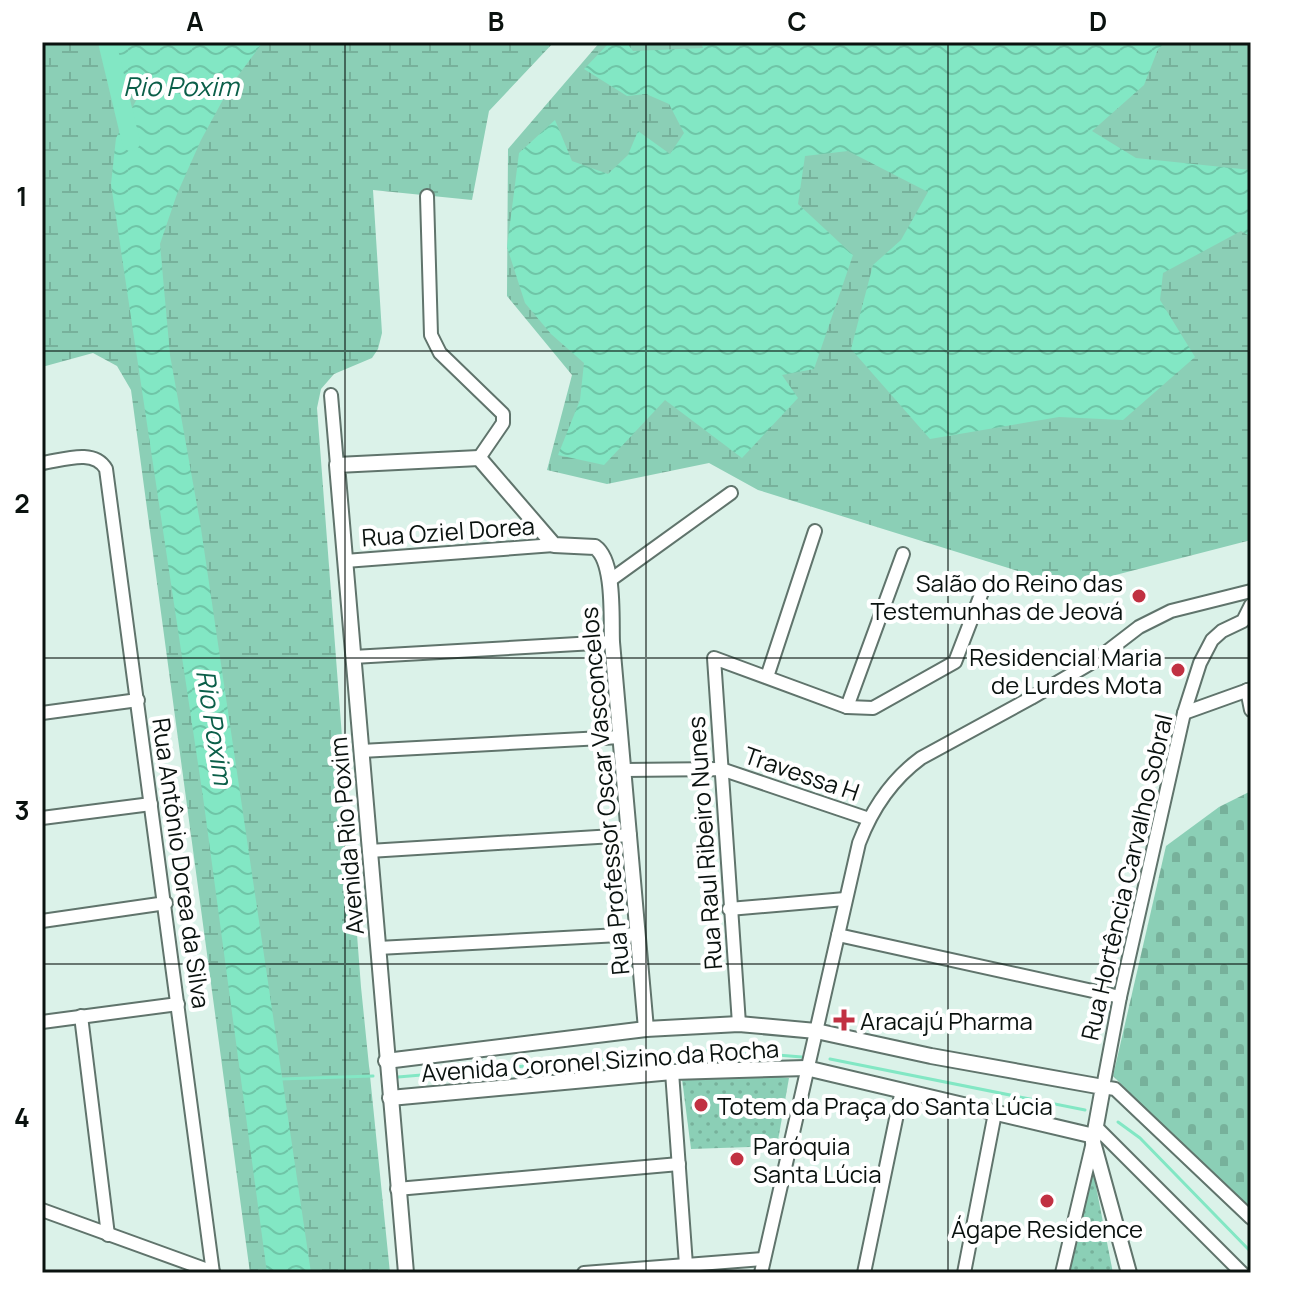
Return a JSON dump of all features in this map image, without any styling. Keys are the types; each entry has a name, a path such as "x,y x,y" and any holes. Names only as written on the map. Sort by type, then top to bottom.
{"street":[{"path":"427,196 431,335 440,353 503,414 503,423 479,458"},
{"name":"Avenida Rio Poxim","path":"331,395 406,1273"},
{"name":"Rua Antônio Dorea da Silva","path":"42,463 90,456 100,460 106,469 213,1272"},
{"path":"337,465 479,458"},
{"path":"479,458 554,545"},
{"path":"609,581 731,493"},
{"path":"815,531 767,677 847,707 861,709 884,703 955,662 982,592"},
{"name":"Rua Professor Oscar Vasconcelos","path":"554,545 595,547 606,563 646,1029"},
{"name":"Rua Oziel Dorea","path":"345,561 554,545"},
{"path":"847,707 903,554"},
{"path":"761,1273 845,899 859,843 869,819 904,771 921,758 1096,660 1139,627 1171,611 1251,591"},
{"name":"Rua Hortência Carvalho Sobral","path":"1103,1087 1120,997 1184,713 1200,663 1212,640 1222,631 1243,621 1251,605"},
{"path":"353,657 612,642"},
{"name":"Rua Raul Ribeiro Nunes","path":"739,1024 714,658 767,677"},
{"path":"1184,713 1249,689 1251,710"},
{"path":"42,713 138,700"},
{"path":"361,751 621,737"},
{"name":"Travessa H","path":"624,770 721,769 869,819"},
{"path":"42,818 151,804"},
{"path":"369,851 630,835"},
{"path":"729,909 845,899"},
{"path":"42,921 166,903"},
{"path":"378,948 638,934"},
{"path":"838,935 1120,997"},
{"path":"42,1022 178,1004"},
{"path":"81,1016 108,1235"},
{"path":"386,1061 646,1029 739,1024 816,1031 931,1056 1115,1089 1251,1218"},
{"name":"Avenida Coronel Sizino da Rocha","path":"390,1098 672,1072 806,1068 1094,1135"},
{"path":"672,1072 686,1265"},
{"path":"1062,1273 1103,1087"},
{"path":"864,1273 902,1090"},
{"path":"964,1273 995,1113"},
{"path":"1094,1135 1129,1273"},
{"path":"1094,1135 1242,1273"},
{"path":"397,1189 679,1164"},
{"path":"42,1210 213,1272"},
{"path":"584,1273 763,1259"}],"green space":[{"path":"42,42 554,42 489,111 472,200 373,190 382,333 378,349 372,358 334,374 321,389 317,408 361,987 390,1273 250,1273 131,390 117,366 93,353 42,367"},
{"path":"600,42 1251,42 1251,540 1069,587 758,490 709,463 607,484 547,470 572,375 507,296 508,149"},
{"path":"1251,791 1251,1214 1113,1076 1166,846 1219,807"},
{"path":"761,1075 789,1078 777,1146 691,1149 682,1079"},
{"path":"1091,1161 1113,1273 1066,1273"}],"water":[{"name":"Rio Poxim","path":"263,42 231,85 201,140 177,194 160,244 170,355 200,522 311,1273 267,1273 203,797 111,184 116,138 138,97 116,82 107,43"},
{"path":"610,42 626,42 633,51 703,48 701,42 1166,42 1158,49 1144,85 1092,131 1136,158 1251,170 1251,237 1241,231 1163,273 1160,300 1195,357 1123,420 1059,417 930,439 851,349 873,265 901,240 928,192 848,151 805,156 798,204 853,255 814,369 782,375 798,398 742,458 665,400 604,465 558,455 580,400 584,363 551,334 525,303 507,247 519,153 555,120 572,161 608,174 628,155 638,131 670,154 684,133 669,104 646,94 627,96 584,69"}],"waterway":[{"name":"Rio Poxim","path":"107,42 131,142"},
{"path":"398,1077 713,1050 802,1057"},
{"path":"830,1059 1085,1110"},
{"path":"280,1079 373,1076"},
{"path":"1118,1122 1140,1138 1251,1252"}],"place":[{"name":"Salão do Reino das Testemunhas de Jeová","path":"1139,596"},
{"name":"Residencial Maria de Lurdes Mota","path":"1178,670"},
{"name":"Aracajú Pharma","path":"844,1020"},
{"name":"Totem da Praça do Santa Lúcia","path":"701,1105"},
{"name":"Paróquia Santa Lúcia","path":"737,1159"},
{"name":"Ágape Residence","path":"1047,1201"}]}
